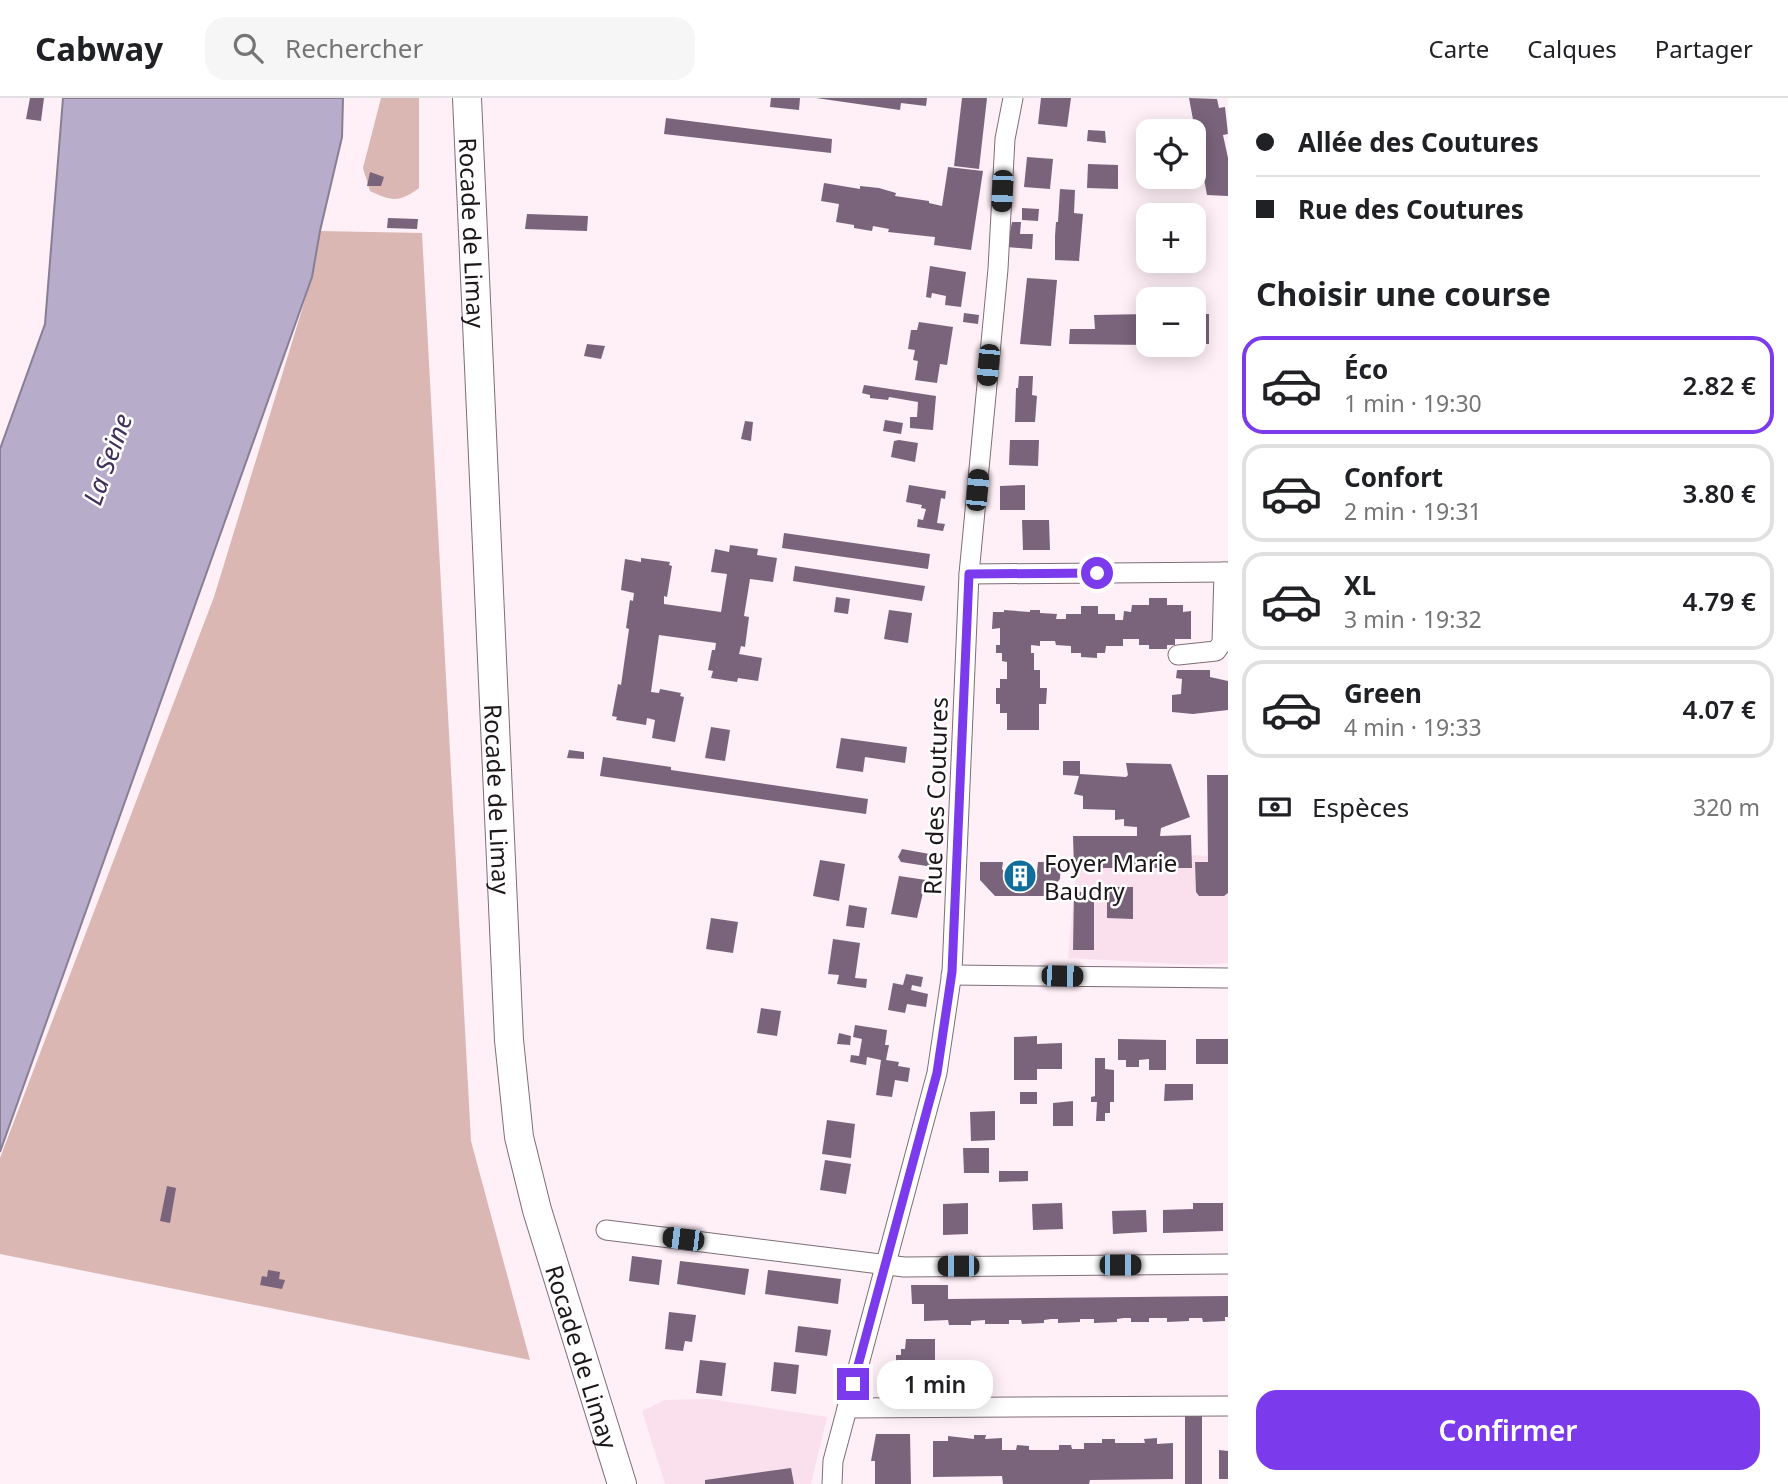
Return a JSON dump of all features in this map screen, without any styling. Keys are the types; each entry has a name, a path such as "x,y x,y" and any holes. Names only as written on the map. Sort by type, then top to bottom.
{"main road":[{"name":"Rocade de Limay","path":"467,98 507,1012 519,1137 537,1210 622,1484"}],"street":[{"name":"Rue des Coutures","path":"832,1484 833,1461 937,1073 951,975 969,574 998,269 1005,139 1013,98"},
{"path":"969,574 1226,572 1222,643 1216,651 1178,655"},
{"path":"951,975 1228,978"},
{"path":"606,1230 885,1262 904,1267 1228,1264"},
{"path":"847,1408 1228,1406"}],"shaded area":[{"path":"381,98 419,98 419,188 395,199 370,191 363,168"},
{"path":"320,231 422,233 471,1141 530,1360 0,1254 0,1158 214,597 312,277"},
{"path":"1078,849 1228,857 1228,963 1196,965 1068,958"},
{"path":"710,1399 827,1417 811,1484 665,1484 642,1411 665,1400"}],"water":[{"name":"La Seine","path":"63,98 343,98 342,137 312,277 0,1152 0,449 45,324"}],"building":[{"path":"30,98 44,98 41,121 26,119"},
{"path":"771,98 800,98 799,110 770,107"},
{"path":"816,98 927,98 926,106 901,103 900,110"},
{"path":"962,98 987,98 979,169 954,166"},
{"path":"1041,98 1071,98 1067,127 1038,124"},
{"path":"1189,98 1217,99 1219,108 1225,107 1228,134 1223,135 1228,158 1228,196 1207,195 1206,119 1193,119"},
{"path":"666,118 832,139 831,153 664,134"},
{"path":"1088,130 1105,131 1106,143 1087,141"},
{"path":"1027,157 1053,159 1050,189 1024,187"},
{"path":"1088,164 1118,165 1118,189 1087,188"},
{"path":"948,167 983,171 971,250 934,245 935,237 888,232 889,229 873,226 872,231 854,228 854,225 836,222 839,204 821,201 824,183 860,189 860,186 879,188 896,193 895,196 929,201 942,206"},
{"path":"370,172 384,177 381,186 367,186"},
{"path":"1060,189 1075,190 1074,213 1083,214 1079,261 1055,260"},
{"path":"1022,208 1039,209 1038,221 1022,220"},
{"path":"527,214 588,216 587,231 525,229"},
{"path":"388,218 418,219 417,229 387,228"},
{"path":"1012,222 1021,222 1020,234 1033,234 1032,249 1007,247"},
{"path":"930,266 966,272 961,307 945,305 946,296 932,293 931,298 926,297"},
{"path":"1027,278 1057,280 1051,346 1020,344"},
{"path":"964,313 979,315 978,324 963,322"},
{"path":"1136,314 1136,345 1069,344 1070,329 1095,329 1094,315"},
{"path":"1206,314 1209,314 1209,344 1206,344"},
{"path":"919,322 953,327 947,365 940,364 937,383 915,380 918,361 913,360 915,350 908,349 911,330 917,330"},
{"path":"587,344 605,346 601,359 584,356"},
{"path":"1019,376 1033,376 1032,395 1037,396 1035,422 1015,422"},
{"path":"864,385 936,396 933,430 910,428 910,417 917,417 918,402 889,397 888,400 870,398 870,395 862,393"},
{"path":"885,420 903,423 901,434 883,431"},
{"path":"745,421 753,422 751,441 741,439"},
{"path":"1010,440 1039,440 1038,466 1009,465"},
{"path":"894,441 918,443 915,462 891,457"},
{"path":"909,485 946,491 945,499 941,498 937,523 945,524 943,531 917,527 918,519 923,520 926,509 921,508 922,505 906,502"},
{"path":"1025,485 1025,510 1000,510 1000,486"},
{"path":"1022,520 1049,520 1050,550 1023,550"},
{"path":"784,533 930,554 928,569 782,548"},
{"path":"730,545 758,549 757,555 777,558 773,582 750,579 744,616 749,617 745,647 741,646 739,654 762,658 758,681 738,678 737,682 711,678 713,671 708,670 716,643 659,635 651,692 659,693 660,689 681,693 680,696 684,697 675,742 652,738 655,720 647,718 646,725 616,720 617,717 612,716 618,684 621,685 629,629 626,628 630,600 633,601 634,593 621,590 625,559 670,562 669,565 672,566 664,604 721,612 727,574 711,572 715,549 729,552"},
{"path":"795,566 925,586 922,601 793,581"},
{"path":"836,597 850,599 848,614 834,612"},
{"path":"1149,598 1167,598 1167,605 1183,605 1183,612 1191,611 1191,639 1175,639 1175,645 1167,645 1167,649 1149,649 1149,645 1139,645 1139,639 1123,639 1123,646 1106,646 1105,653 1097,653 1097,658 1071,653 1071,646 1056,645 1055,641 1040,641 1040,646 1031,645 1034,670 1040,670 1040,688 1047,688 1046,704 1039,704 1039,730 1007,730 1007,713 1000,713 1000,704 996,704 996,688 1000,688 1000,679 1007,679 1007,662 1002,661 1002,653 996,653 996,645 1000,645 1000,628 992,629 993,612 1040,610 1040,613 1057,614 1056,619 1066,619 1066,614 1081,614 1081,606 1098,606 1098,614 1115,614 1115,620 1123,620 1124,611 1131,612 1132,605 1149,605"},
{"path":"889,610 912,613 908,643 884,639"},
{"path":"1177,670 1210,670 1210,677 1228,681 1228,710 1193,714 1172,712 1172,695 1181,694 1182,679 1176,678"},
{"path":"711,727 730,730 725,761 705,758"},
{"path":"841,738 907,747 905,763 865,757 863,772 836,768"},
{"path":"569,750 584,752 584,759 567,758"},
{"path":"603,757 671,767 671,770 868,799 866,814 600,776"},
{"path":"1063,761 1080,761 1080,774 1126,777 1126,763 1171,764 1190,817 1161,828 1160,836 1191,835 1192,868 1074,868 1073,836 1137,836 1137,827 1124,826 1124,819 1115,820 1115,810 1083,809 1083,796 1074,794 1079,776 1063,775"},
{"path":"1207,775 1228,775 1228,893 1224,896 1199,896 1196,892 1195,862 1208,862"},
{"path":"902,849 935,855 933,867 901,862 898,857"},
{"path":"820,860 845,864 839,901 813,896"},
{"name":"Foyer Marie Baudry","path":"980,862 1003,862 1002,869 1005,873 1035,874 1038,862 1061,862 1060,879 1045,896 995,896 980,880"},
{"path":"899,876 926,880 917,918 891,914"},
{"path":"1107,887 1133,887 1133,919 1107,918"},
{"path":"1074,892 1094,892 1094,950 1073,950"},
{"path":"849,905 867,908 864,928 846,926"},
{"path":"711,918 738,922 733,953 706,949"},
{"path":"833,939 860,943 855,978 867,979 866,988 837,984 839,975 828,974"},
{"path":"906,974 923,977 921,987 912,985 911,990 928,994 926,1007 907,1004 905,1013 888,1010 893,983 903,985"},
{"path":"761,1008 781,1011 777,1036 757,1033"},
{"path":"855,1025 887,1030 885,1045 889,1045 886,1060 899,1062 898,1066 910,1068 908,1082 895,1080 892,1097 876,1095 881,1060 867,1057 866,1065 850,1062 851,1055 859,1056 862,1039 853,1037"},
{"path":"839,1033 851,1036 850,1045 837,1044"},
{"path":"1037,1036 1037,1044 1062,1043 1062,1069 1037,1069 1037,1080 1014,1080 1014,1037"},
{"path":"1118,1039 1166,1040 1166,1070 1149,1070 1149,1059 1139,1060 1139,1067 1126,1067 1126,1060 1118,1060"},
{"path":"1196,1039 1228,1039 1228,1064 1196,1064"},
{"path":"1095,1058 1105,1058 1105,1069 1114,1070 1114,1102 1110,1102 1110,1113 1105,1113 1105,1121 1096,1121 1097,1102 1091,1102 1091,1097 1095,1096"},
{"path":"1165,1084 1193,1084 1193,1100 1164,1101"},
{"path":"1020,1092 1037,1092 1037,1104 1020,1104"},
{"path":"1073,1101 1073,1126 1053,1126 1053,1103"},
{"path":"995,1111 995,1140 971,1141 970,1112"},
{"path":"827,1120 855,1124 851,1158 822,1154"},
{"path":"963,1148 989,1148 989,1173 964,1173"},
{"path":"825,1160 851,1164 846,1194 820,1190"},
{"path":"999,1171 1028,1171 1028,1181 999,1182"},
{"path":"167,1186 176,1188 170,1223 160,1221"},
{"path":"968,1203 968,1234 943,1235 943,1204"},
{"path":"1062,1203 1063,1229 1033,1230 1032,1204"},
{"path":"1193,1203 1223,1203 1223,1231 1163,1233 1163,1210 1193,1209"},
{"path":"1146,1210 1147,1232 1113,1234 1112,1211"},
{"path":"632,1256 662,1260 659,1285 629,1281"},
{"path":"680,1261 749,1269 745,1295 677,1284"},
{"path":"268,1270 280,1272 279,1279 285,1280 282,1289 260,1285 262,1276 267,1277"},
{"path":"768,1270 841,1279 838,1304 765,1294"},
{"path":"911,1285 948,1285 948,1299 1228,1296 1228,1317 1225,1317 1225,1321 1203,1322 1202,1318 1167,1322 1167,1318 1149,1318 1149,1322 1131,1322 1131,1318 1124,1318 1117,1319 1117,1322 1094,1323 1094,1319 1058,1323 1058,1319 1051,1319 1044,1320 1044,1323 1022,1324 1021,1320 1009,1320 1009,1324 985,1324 985,1320 971,1321 971,1325 949,1325 948,1320 924,1321 924,1304 912,1304"},
{"path":"669,1312 696,1315 692,1342 685,1341 683,1351 665,1349"},
{"path":"798,1326 831,1330 827,1356 795,1352"},
{"path":"906,1339 935,1339 935,1383 906,1383 907,1374 902,1374 901,1367 896,1367 896,1355 901,1355 901,1349 905,1349"},
{"path":"700,1360 726,1363 722,1396 696,1393"},
{"path":"774,1362 799,1365 796,1394 771,1391"},
{"path":"1185,1416 1202,1416 1202,1484 1185,1484"},
{"path":"876,1434 910,1434 911,1484 875,1484 875,1461 871,1461"},
{"path":"974,1435 986,1435 985,1439 1002,1438 1002,1450 1016,1450 1017,1445 1029,1446 1029,1450 1059,1450 1059,1445 1084,1449 1084,1443 1102,1443 1102,1439 1115,1439 1115,1443 1145,1443 1144,1439 1157,1438 1157,1444 1173,1443 1173,1479 1090,1480 1089,1484 1003,1484 1002,1476 933,1477 933,1441 948,1441 948,1436 974,1439"},
{"path":"1219,1450 1228,1451 1228,1479 1219,1479"},
{"path":"791,1468 794,1484 705,1484 705,1480"}],"place":[{"name":"Foyer Marie Baudry","path":"1020,876"}],"route":[{"path":"853,1384 937,1073 952,972 969,574 1097,573"}]}
